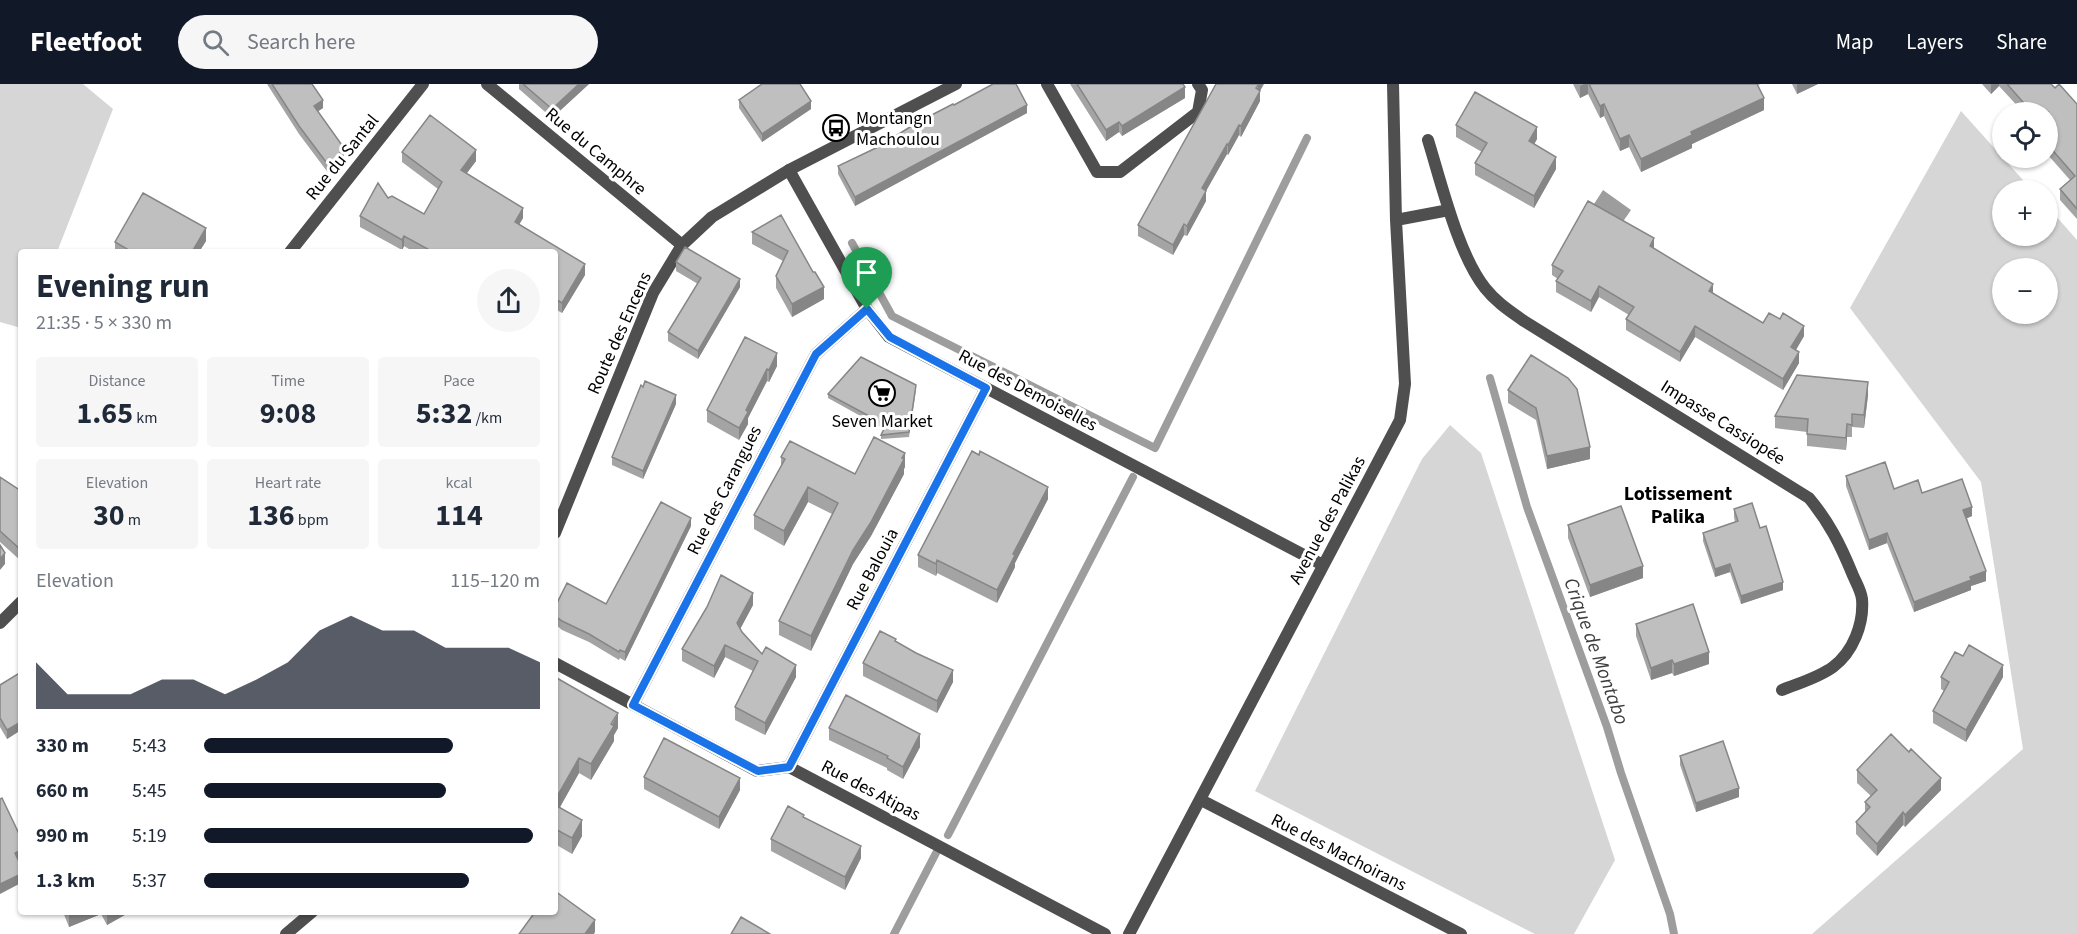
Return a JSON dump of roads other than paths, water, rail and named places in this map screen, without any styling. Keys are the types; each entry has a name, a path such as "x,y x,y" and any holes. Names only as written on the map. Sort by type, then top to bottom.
{"street":[{"name":"Rue du Santal","path":"292,249 423,84"},
{"name":"Rue du Camphre","path":"487,84 682,245"},
{"name":"Route des Encens","path":"558,526 653,293 682,245 712,217 789,170 956,84"},
{"path":"1047,84 1097,172 1120,171 1198,112 1202,90 1198,84"},
{"name":"Avenue des Palikas","path":"1130,934 1400,420 1405,384 1396,220 1393,84"},
{"name":"Impasse Cassiopée","path":"1428,140 1449,210 1467,258 1484,286 1498,302 1524,321 1809,498 1824,517 1836,536 1862,597 1861,625 1848,652 1833,667 1782,690"},
{"name":"Rue des Demoiselles","path":"789,170 867,309 890,337 1323,565"},
{"path":"1396,220 1449,210"},
{"name":"Rue des Carangues","path":"633,705 816,354 867,309"},
{"name":"Rue Balouia","path":"789,767 986,388"},
{"path":"0,623 18,605"},
{"path":"558,665 758,771 789,767"},
{"name":"Rue des Atipas","path":"789,767 1105,934"},
{"name":"Rue des Machoirans","path":"1201,800 1456,933"},
{"path":"286,934 308,915"}],"waterway":[{"path":"852,243 892,316 1155,448 1307,138"},
{"name":"Crique de Montabo","path":"1490,378 1527,507 1607,727 1670,914 1674,934"},
{"path":"948,835 1133,477"},
{"path":"894,934 936,853"}],"place":[{"name":"Montangn Machoulou","path":"836,128"},
{"name":"Seven Market","path":"882,393"}],"district":[{"name":"Lotissement Palika","path":"1678,504"}]}
